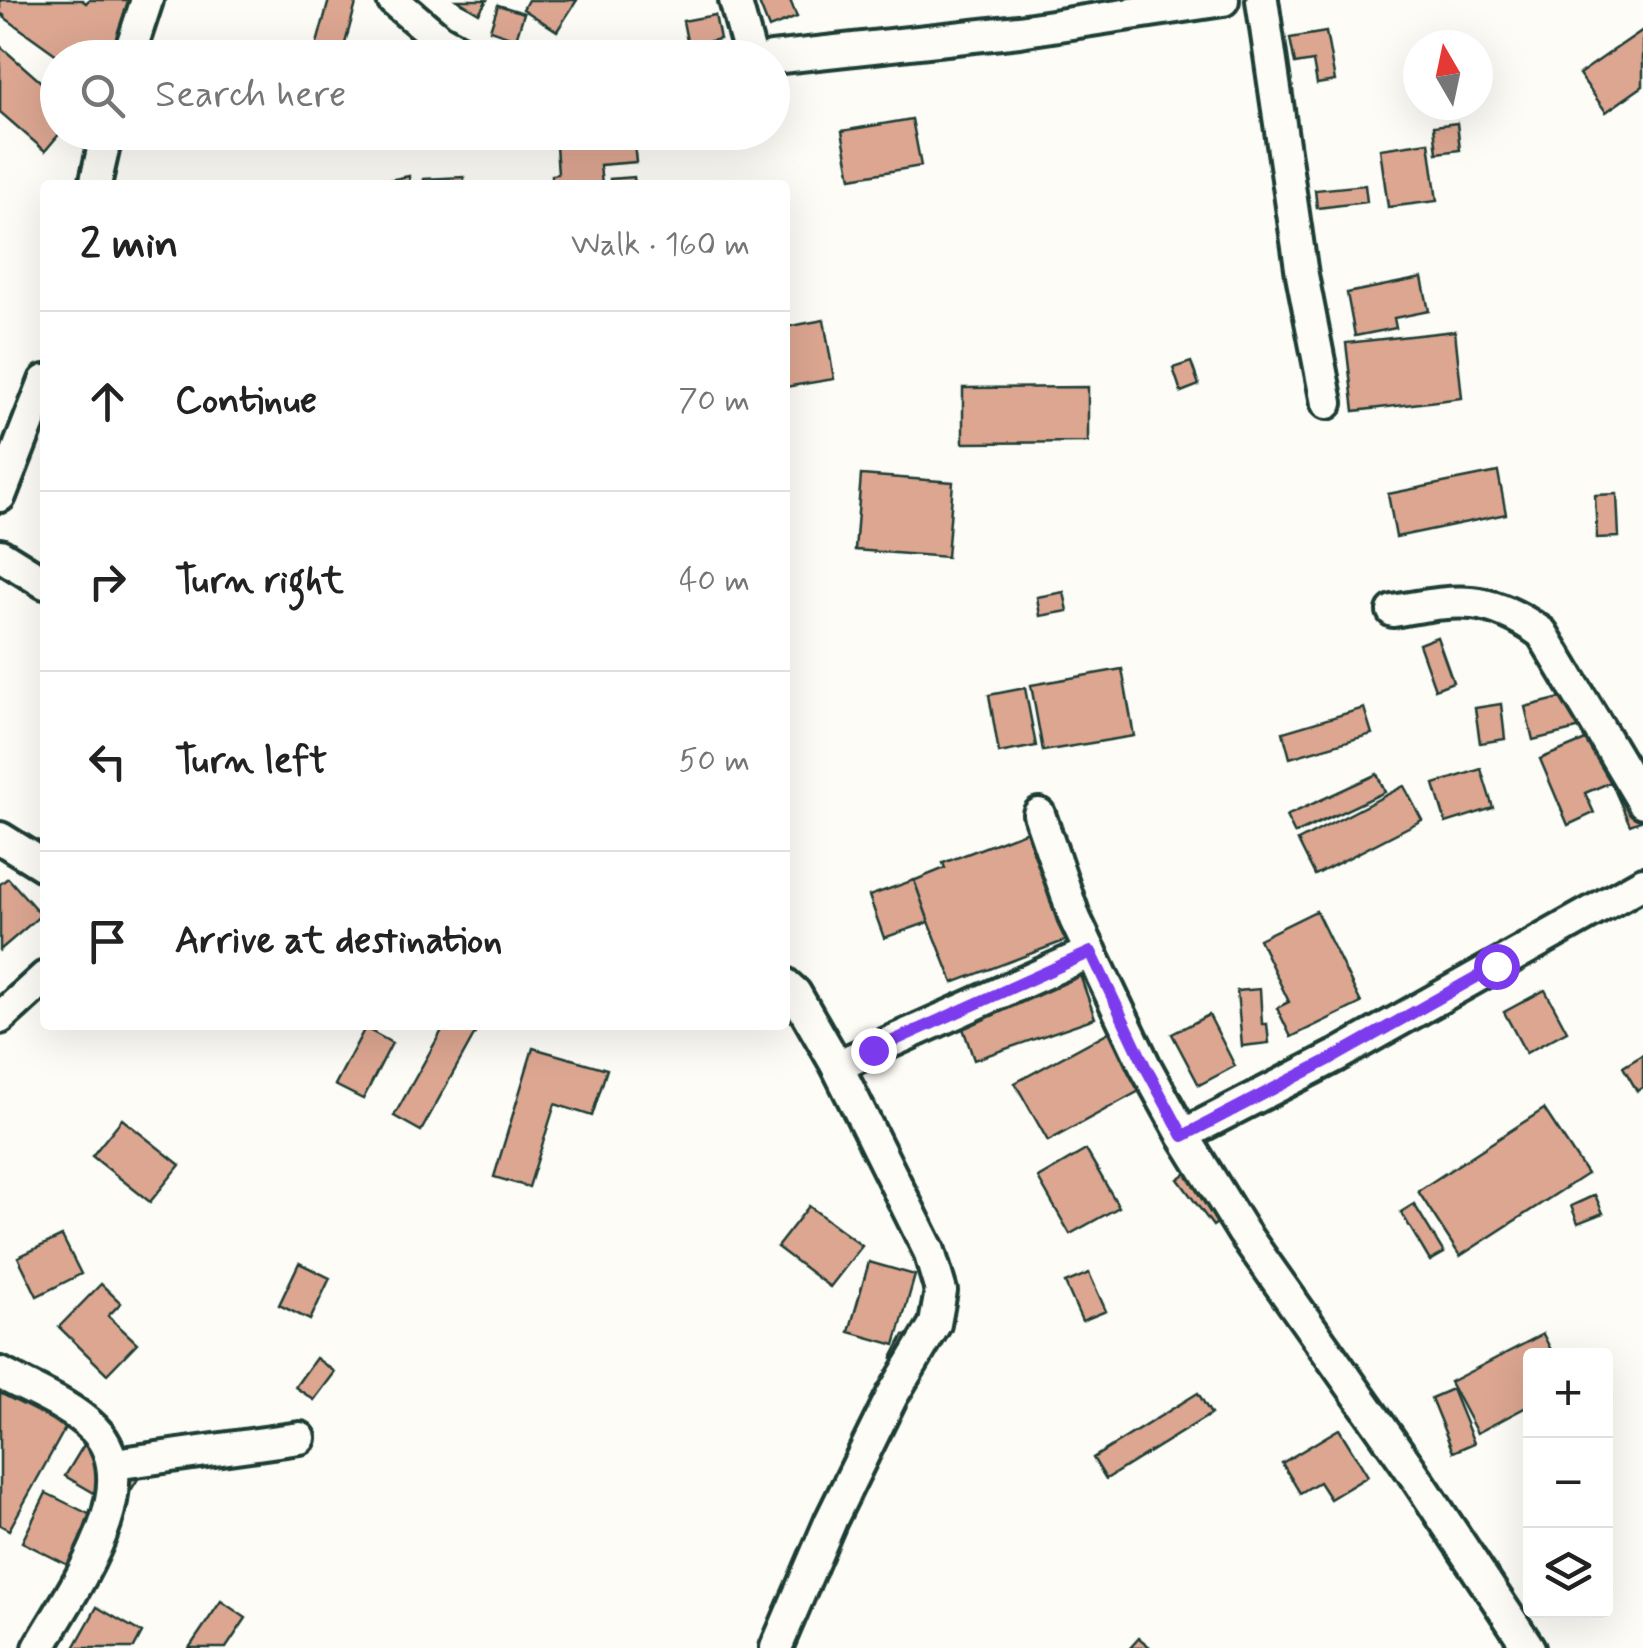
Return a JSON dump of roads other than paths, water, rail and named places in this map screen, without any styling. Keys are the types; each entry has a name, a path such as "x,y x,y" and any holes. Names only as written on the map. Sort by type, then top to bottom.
{"street":[{"path":"134,40 147,0"},
{"path":"392,0 440,40"},
{"path":"735,0 746,40"},
{"path":"790,55 1089,10 1224,0"},
{"path":"1262,0 1302,275 1328,403"},
{"path":"96,180 103,150"},
{"path":"0,496 40,394"},
{"path":"0,556 40,581"},
{"path":"1393,611 1442,602 1482,602 1518,616 1542,633 1643,802"},
{"path":"1039,814 1075,918 1183,1136 1244,1232 1411,1470 1529,1648"},
{"path":"0,838 40,863"},
{"path":"1183,1136 1336,1056 1643,884"},
{"path":"837,1066 1091,952"},
{"path":"0,1018 40,982"},
{"path":"776,1648 831,1520 892,1396 935,1324 940,1291 929,1251 837,1066 790,989"},
{"path":"0,1373 62,1406 96,1430 114,1464 103,1536 39,1648"},
{"path":"114,1464 300,1438"}]}
